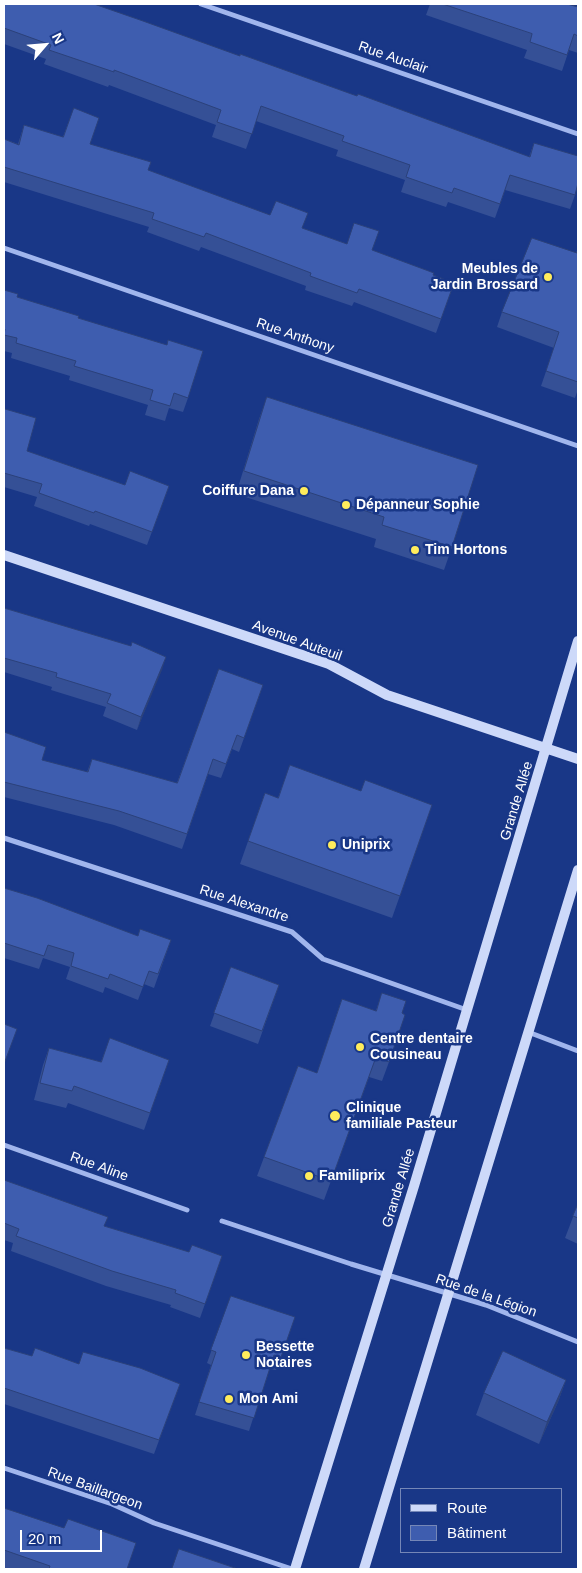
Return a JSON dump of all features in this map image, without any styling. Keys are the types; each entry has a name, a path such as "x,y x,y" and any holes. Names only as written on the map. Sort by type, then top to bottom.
{"main road":[{"name":"Avenue Auteuil","path":"4,555 329,664 387,695 578,760"},
{"name":"Grande Allée","path":"294,1569 468,1010 578,642"},
{"path":"364,1569 578,870"}],"street":[{"name":"Rue Auclair","path":"201,4 578,134"},
{"name":"Rue Anthony","path":"4,248 578,446"},
{"name":"Rue Alexandre","path":"4,838 292,932 323,959 468,1010"},
{"path":"528,1032 578,1051"},
{"name":"Rue Aline","path":"4,1145 187,1210"},
{"path":"222,1221 386,1275"},
{"name":"Rue de la Légion","path":"386,1275 510,1314 578,1342"},
{"name":"Rue Baillargeon","path":"4,1468 112,1504 154,1523 294,1569"}],"building":[{"path":"4,4 94,4 357,96 358,94 530,157 534,143 578,156 578,183 575,195 510,175 500,204 454,188 452,193 406,177 410,165 342,141 344,136 261,106 252,134 217,122 221,110 114,70 114,72 49,50 51,45 4,28"},
{"path":"443,4 567,4 578,7 578,36 574,34 567,55 530,42 532,34"},
{"path":"74,108 99,118 90,144 151,162 148,170 270,215 276,201 308,213 302,228 347,244 354,223 379,231 372,250 434,273 433,275 454,283 441,319 359,289 357,293 310,276 311,273 206,233 204,237 152,219 154,213 4,167 4,139 19,145 24,125 63,137"},
{"path":"532,238 577,253 578,249 578,382 546,371 559,332 502,312"},
{"path":"4,290 18,294 17,297 79,316 78,318 167,345 168,340 203,351 188,398 174,393 170,406 150,400 153,390 74,366 76,361 16,343 17,338 4,335"},
{"path":"267,397 478,465 452,547 382,525 384,517 244,471"},
{"path":"5,409 36,418 27,451 125,485 130,471 169,486 152,532 39,493 42,484 4,473"},
{"path":"4,608 131,646 132,642 166,657 141,717 107,703 111,694 56,677 57,673 4,658"},
{"path":"219,669 263,685 244,738 237,735 226,764 213,759 187,834 119,811 4,782 4,732 46,747 42,760 88,772 92,759 177,783"},
{"name":"Uniprix","path":"290,765 361,791 365,780 432,805 400,896 248,841 265,793 278,798"},
{"path":"4,888 37,898 138,936 140,929 171,940 158,974 149,971 143,987 110,974 108,979 71,966 74,953 48,945 44,956 4,943"},
{"path":"231,967 279,985 262,1031 214,1013"},
{"path":"382,993 406,1001 402,1013 405,1015 389,1062 376,1057 331,1181 264,1157 298,1066 317,1073 342,999 376,1011"},
{"path":"4,1024 17,1029 4,1064"},
{"path":"110,1038 169,1060 150,1113 74,1086 72,1091 40,1083 49,1048 101,1062"},
{"path":"4,1180 108,1217 104,1226 189,1252 192,1245 222,1256 205,1304 175,1293 176,1290 112,1271 16,1236 19,1229 4,1223"},
{"path":"578,1204 578,1218 573,1216"},
{"path":"231,1296 295,1317 281,1357 274,1355 254,1418 199,1402 216,1352 211,1350"},
{"path":"4,1348 32,1356 35,1348 79,1364 83,1352 140,1368 180,1384 159,1440 4,1388"},
{"path":"503,1351 566,1380 547,1422 484,1393"},
{"path":"4,1508 64,1528 68,1519 136,1543 127,1569 49,1569 50,1566 4,1550"},
{"path":"179,1549 238,1569 172,1569"}],"place":[{"name":"Meubles de Jardin Brossard","path":"548,277"},
{"name":"Coiffure Dana","path":"304,491"},
{"name":"Dépanneur Sophie","path":"346,505"},
{"name":"Tim Hortons","path":"415,550"},
{"name":"Uniprix","path":"332,845"},
{"name":"Centre dentaire Cousineau","path":"360,1047"},
{"name":"Clinique familiale Pasteur","path":"335,1116"},
{"name":"Familiprix","path":"309,1176"},
{"name":"Bessette Notaires","path":"246,1355"},
{"name":"Mon Ami","path":"229,1399"}]}
